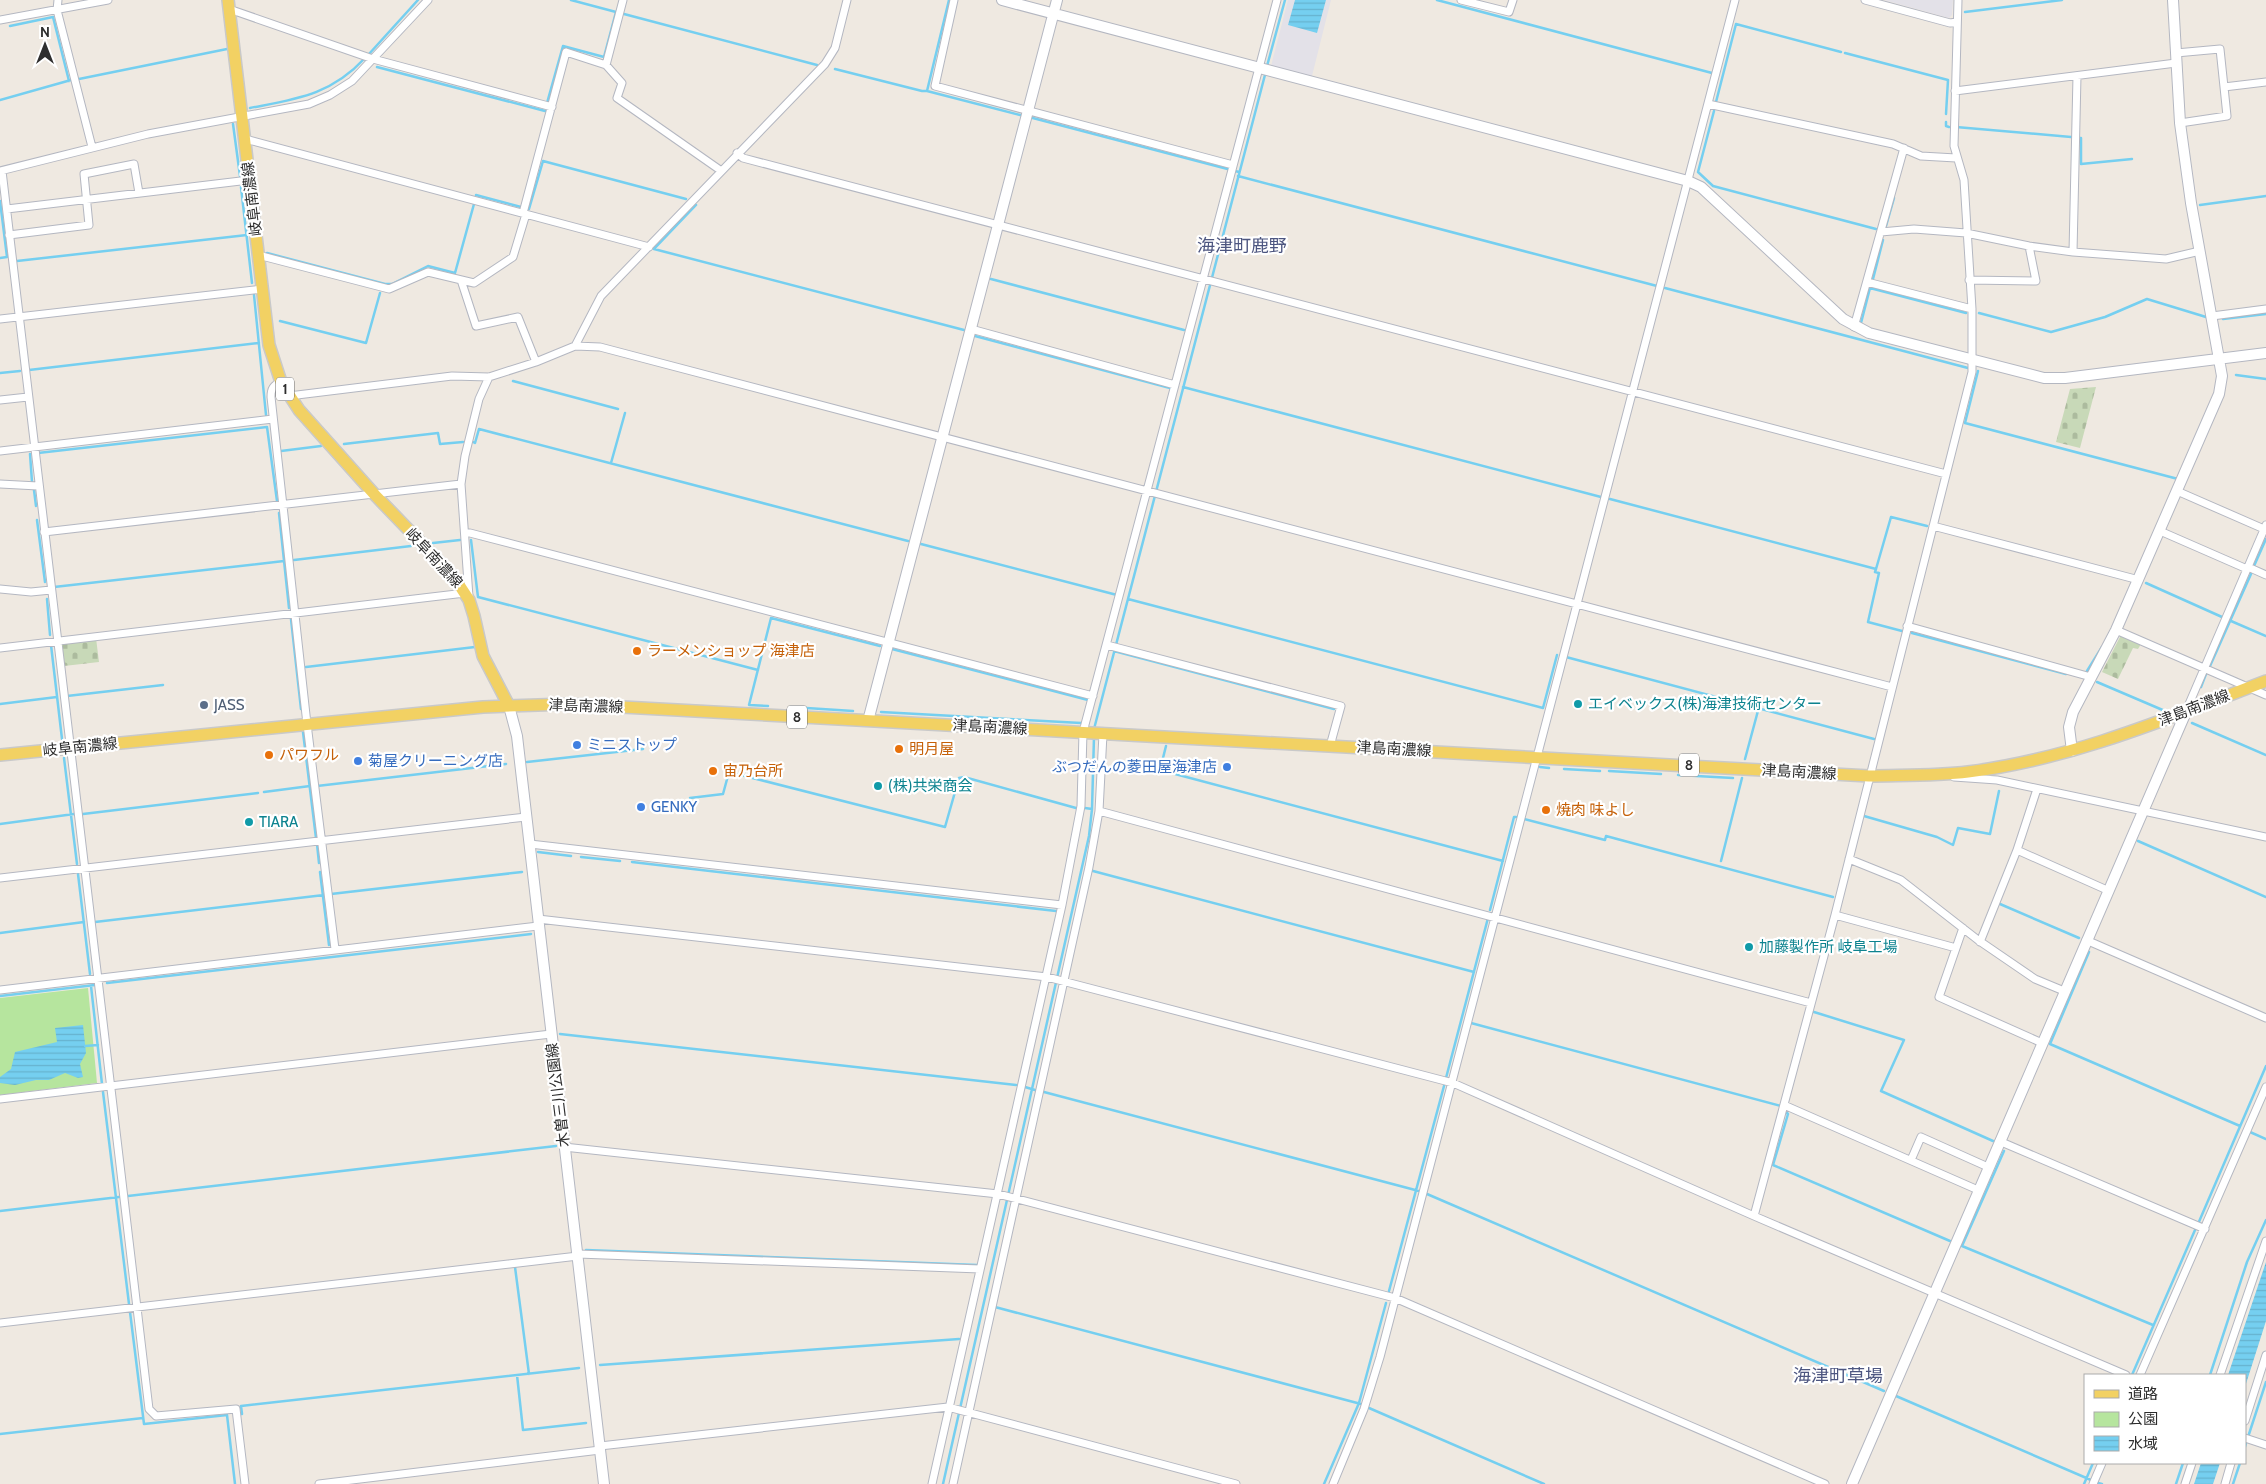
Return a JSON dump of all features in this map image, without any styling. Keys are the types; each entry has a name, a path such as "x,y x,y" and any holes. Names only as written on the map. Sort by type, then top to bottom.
{"main road":[{"name":"岐阜南濃線","path":"0,755 306,724 509,706 483,656 474,616 467,596 444,565 320,436 281,382 269,345 229,4"},
{"name":"津島南濃線","path":"509,706 568,704 1870,776 1932,775 2006,766 2072,751 2186,712 2266,681"}],"street":[{"path":"58,0 57,10 92,147"},
{"path":"0,20 108,0"},
{"path":"245,1484 236,1409 156,1416 149,1409 99,978 84,868 1,171 148,134 316,101 352,81 428,0"},
{"path":"606,65 624,0"},
{"path":"575,346 601,296 720,170 825,64 835,48 847,0"},
{"path":"954,0 935,86 1027,114 1232,168"},
{"path":"1002,0 1688,181 1701,187 1843,319 1854,327 1869,333 2044,378 2065,378 2266,353"},
{"path":"868,721 1058,0"},
{"path":"932,1484 1048,978 1081,806 1084,732 1149,491 1175,385 1205,279 1232,168 1263,70 1277,0"},
{"path":"1462,0 1509,12 1513,0"},
{"path":"1333,1484 1364,1409 1395,1298 1453,1083 1735,0"},
{"path":"1865,0 1950,23 1958,22"},
{"path":"1754,1216 1835,914 1972,372 1972,309 1964,180 1954,146 1958,0"},
{"path":"2072,751 2069,727 2073,712 2116,630 2139,580 2219,394 2222,376 2180,123 2174,0"},
{"path":"229,4 374,59 552,107"},
{"path":"1955,91 2077,76 2220,49 2227,116 2180,123"},
{"path":"258,255 389,290 428,272 474,283 514,257 566,52 606,65 622,83 618,98 720,170"},
{"path":"2073,252 2077,76"},
{"path":"2224,87 2266,82"},
{"path":"1708,104 1893,144 1921,156 1956,158"},
{"path":"245,139 649,247"},
{"path":"1854,327 1904,148"},
{"path":"737,153 743,158 1946,474"},
{"path":"9,235 89,225 84,174 134,164 139,193"},
{"path":"6,209 249,180"},
{"path":"1881,232 1914,229 1966,233 2029,246 2073,252 2166,259 2200,251"},
{"path":"1969,280 2036,281 2029,246"},
{"path":"461,280 476,326 518,317 536,362"},
{"path":"1867,282 1972,309"},
{"path":"0,319 262,289"},
{"path":"2212,316 2266,309"},
{"path":"970,329 1175,385"},
{"path":"290,396 452,376 489,377 536,362 575,346 600,347 1892,687"},
{"path":"0,648 295,613 467,596 461,484 465,456 479,399 489,377"},
{"path":"281,382 275,384 271,390 273,419 284,506 306,724 335,949"},
{"path":"0,400 28,397"},
{"path":"0,451 273,419"},
{"path":"0,484 38,486"},
{"path":"44,532 284,506 461,484"},
{"path":"1852,1484 2265,527 2177,491"},
{"path":"1933,526 2139,580"},
{"path":"2160,531 2266,575"},
{"path":"465,533 1093,696"},
{"path":"0,589 31,592 51,590"},
{"path":"1907,626 2092,677"},
{"path":"2116,630 2266,695"},
{"path":"1108,645 1341,706 1330,746"},
{"name":"木曽三川公園線","path":"509,706 516,730 530,844 550,1034 604,1484"},
{"path":"953,1484 966,1412 1099,811 1101,734"},
{"path":"1932,775 1997,780 2266,837"},
{"path":"1980,942 2017,850 2037,790"},
{"path":"1099,811 1812,1003"},
{"path":"0,878 526,817"},
{"path":"530,844 1062,905"},
{"path":"2017,850 2107,890"},
{"path":"1849,859 1901,880 1980,942 2035,979 2064,991"},
{"path":"1835,914 1956,948"},
{"path":"0,990 538,922 1048,978 1453,1083 1754,1216 2124,1374"},
{"path":"1962,928 1939,997 2042,1043"},
{"path":"2086,940 2266,1018"},
{"path":"0,1099 550,1034"},
{"path":"2140,1374 2266,1087"},
{"path":"1784,1106 1978,1190"},
{"path":"1910,1160 1921,1137 1988,1167"},
{"path":"1999,1141 2205,1229"},
{"path":"564,1147 999,1195 1395,1298 1825,1484"},
{"path":"2220,1374 2266,1241"},
{"path":"0,1323 578,1255 980,1269"},
{"path":"2246,1418 2266,1355"},
{"path":"319,1484 600,1448 950,1408 1236,1484"},
{"path":"2246,1438 2266,1445"},
{"path":"2093,1484 2102,1464"},
{"path":"2185,1484 2192,1464"},
{"path":"2224,1484 2231,1464"}],"shaded area":[{"path":"1288,0 1331,0 1312,76 1271,66"},
{"path":"1884,0 1953,0 1952,15 1949,18"}],"green space":[{"path":"2096,387 2080,448 2056,442 2070,389"},
{"path":"2121,635 2141,644 2138,649 2133,648 2118,679 2102,672"},
{"path":"96,638 99,662 64,666 61,642"},
{"path":"88,988 97,1083 0,1095 0,998"}],"water":[{"path":"1295,0 1326,0 1317,33 1288,25"},
{"path":"83,1025 86,1053 80,1064 83,1077 78,1078 65,1073 49,1080 36,1080 15,1085 0,1083 0,1077 11,1069 15,1052 57,1042 55,1028"},
{"path":"2266,1262 2266,1321 2246,1384 2246,1374 2228,1374"},
{"path":"2201,1464 2220,1464 2213,1484 2194,1484"}],"waterway":[{"path":"369,54 418,0"},
{"path":"547,103 563,46 604,57 616,12 571,0"},
{"path":"949,0 927,91 1024,116"},
{"path":"1267,66 1285,0"},
{"path":"1437,0 1712,73"},
{"path":"1965,12 2062,0"},
{"path":"624,14 817,65"},
{"path":"10,26 53,17 69,81"},
{"path":"1716,102 1736,24 1841,52"},
{"path":"79,79 227,49"},
{"path":"1845,53 1948,80 1946,114"},
{"path":"250,108 283,102 326,88 339,80 365,58"},
{"path":"377,67 545,111"},
{"path":"835,69 927,91"},
{"path":"1094,729 1266,71"},
{"path":"0,100 71,80"},
{"path":"1714,111 1698,172 1713,186 1876,229"},
{"path":"1029,117 1239,172"},
{"path":"1946,122 1946,126 1949,127"},
{"path":"233,124 240,176"},
{"path":"1956,127 2071,137"},
{"path":"2078,138 2081,138 2081,164 2132,159"},
{"path":"529,209 543,161 686,199"},
{"path":"1238,176 1657,286"},
{"path":"241,187 252,283"},
{"path":"476,195 521,207"},
{"path":"2200,205 2266,196"},
{"path":"1886,226 1894,198"},
{"path":"0,201 7,257 0,258"},
{"path":"267,253 385,284 392,284 428,266 455,273 474,204"},
{"path":"696,205 654,249 964,330"},
{"path":"17,261 247,235"},
{"path":"1873,279 1883,240"},
{"path":"991,279 1184,330"},
{"path":"1665,288 1968,368"},
{"path":"1870,288 1966,313"},
{"path":"1861,323 1870,288"},
{"path":"280,321 366,343 380,293"},
{"path":"254,295 266,415"},
{"path":"1979,313 2051,332 2105,317 2147,299 2206,317"},
{"path":"2223,319 2266,314"},
{"path":"975,336 1170,388"},
{"path":"29,370 259,343"},
{"path":"0,373 20,371"},
{"path":"1978,371 1965,423 2177,480"},
{"path":"2236,375 2266,379"},
{"path":"513,381 618,409"},
{"path":"1183,387 1601,497"},
{"path":"611,463 625,413"},
{"path":"38,453 267,427 277,501"},
{"path":"473,442 475,443 479,429 908,541"},
{"path":"344,444 438,433 440,444 463,442"},
{"path":"281,451 321,446"},
{"path":"30,454 32,482"},
{"path":"34,490 36,506"},
{"path":"1610,499 1876,569 1875,572 1879,573 1868,622 1902,631"},
{"path":"279,513 289,608"},
{"path":"1876,569 1891,517 1927,526"},
{"path":"37,520 45,582"},
{"path":"2254,566 2266,539"},
{"path":"433,543 460,540"},
{"path":"471,540 478,597 758,670"},
{"path":"921,544 1117,595"},
{"path":"294,560 411,546"},
{"path":"54,587 284,561"},
{"path":"2210,666 2251,574"},
{"path":"2146,583 2222,617"},
{"path":"47,599 50,635"},
{"path":"1128,599 1543,708 1557,655"},
{"path":"768,706 749,705 771,618 880,646"},
{"path":"291,619 301,709"},
{"path":"2231,621 2266,636"},
{"path":"1912,633 2066,674"},
{"path":"51,645 62,739"},
{"path":"306,667 475,647"},
{"path":"2087,671 2102,647"},
{"path":"892,649 1088,700"},
{"path":"1114,651 1334,709"},
{"path":"1566,657 1874,739"},
{"path":"2201,687 2206,674"},
{"path":"2097,682 2165,711"},
{"path":"67,696 163,685"},
{"path":"0,704 57,697"},
{"path":"791,707 853,711"},
{"path":"1745,759 1759,707"},
{"path":"881,712 1081,723"},
{"path":"2192,723 2266,755"},
{"path":"303,732 316,838"},
{"path":"943,1484 1089,836 1092,809 1094,737"},
{"path":"1166,746 1160,770 1503,861"},
{"path":"527,762 643,749"},
{"path":"64,758 77,864"},
{"path":"317,786 506,764"},
{"path":"1540,767 1549,768"},
{"path":"1564,769 1600,771"},
{"path":"1609,771 1661,774"},
{"path":"690,798 723,794 729,772 945,827 959,778 964,777 1076,808"},
{"path":"1678,775 1733,778"},
{"path":"1721,861 1742,778"},
{"path":"264,792 310,786"},
{"path":"1864,816 1937,837 1953,845 1958,828 1990,834 1999,791"},
{"path":"83,814 258,793"},
{"path":"1085,808 1092,809"},
{"path":"0,824 74,814"},
{"path":"1490,910 1514,817 1516,817"},
{"path":"1524,819 1605,840 1606,836 1833,897"},
{"path":"2138,841 2266,897"},
{"path":"317,844 319,863"},
{"path":"538,852 571,856"},
{"path":"581,857 620,861"},
{"path":"632,862 1056,911"},
{"path":"1093,871 1474,972"},
{"path":"320,872 329,945"},
{"path":"331,894 522,872"},
{"path":"78,874 90,974"},
{"path":"95,922 324,895"},
{"path":"2000,904 2079,938"},
{"path":"1446,1078 1488,918"},
{"path":"0,933 84,922"},
{"path":"107,983 531,934"},
{"path":"2089,952 2050,1044 2240,1126"},
{"path":"0,996 95,985"},
{"path":"91,986 102,1084"},
{"path":"1814,1012 1904,1040 1881,1091 1993,1141"},
{"path":"1471,1023 1781,1106"},
{"path":"560,1034 1016,1085"},
{"path":"85,1046 98,1045"},
{"path":"2198,1224 2266,1066"},
{"path":"1389,1291 1444,1086"},
{"path":"1025,1087 1035,1090"},
{"path":"103,1092 129,1304"},
{"path":"1044,1092 1419,1191"},
{"path":"1786,1112 1788,1114 1773,1165 1950,1241"},
{"path":"2250,1132 2266,1139"},
{"path":"128,1196 556,1146"},
{"path":"2004,1151 1962,1246 2153,1325"},
{"path":"1427,1194 1884,1391"},
{"path":"0,1211 119,1197"},
{"path":"2210,1374 2247,1262 2266,1220"},
{"path":"2132,1374 2195,1230"},
{"path":"586,1250 977,1265"},
{"path":"515,1267 529,1374"},
{"path":"1324,1484 1359,1403 1386,1303"},
{"path":"995,1307 1361,1404"},
{"path":"130,1312 144,1424 227,1415 235,1484"},
{"path":"600,1365 959,1339"},
{"path":"240,1414 242,1414 241,1406 579,1368"},
{"path":"517,1375 523,1430 586,1423"},
{"path":"2249,1434 2266,1382"},
{"path":"1896,1396 2091,1480"},
{"path":"1369,1408 1544,1484"},
{"path":"0,1434 143,1418"},
{"path":"2084,1484 2093,1464"},
{"path":"2176,1484 2183,1464"},
{"path":"2233,1484 2240,1464"},
{"path":"2098,1483 2102,1484"}],"place":[{"name":"ラーメンショップ 海津店","path":"637,651"},
{"name":"エイベックス(株)海津技術センター","path":"1578,704"},
{"name":"JASS","path":"204,705"},
{"name":"ミニストップ","path":"577,745"},
{"name":"明月屋","path":"899,749"},
{"name":"パワフル","path":"269,755"},
{"name":"菊屋クリーニング店","path":"358,761"},
{"name":"ぶつだんの菱田屋海津店","path":"1227,767"},
{"name":"宙乃台所","path":"713,771"},
{"name":"(株)共栄商会","path":"878,786"},
{"name":"GENKY","path":"641,807"},
{"name":"焼肉 味よし","path":"1546,810"},
{"name":"TIARA","path":"249,822"},
{"name":"加藤製作所 岐阜工場","path":"1749,947"}],"district":[{"name":"海津町鹿野","path":"1242,246"},
{"name":"海津町草場","path":"1838,1376"}]}
